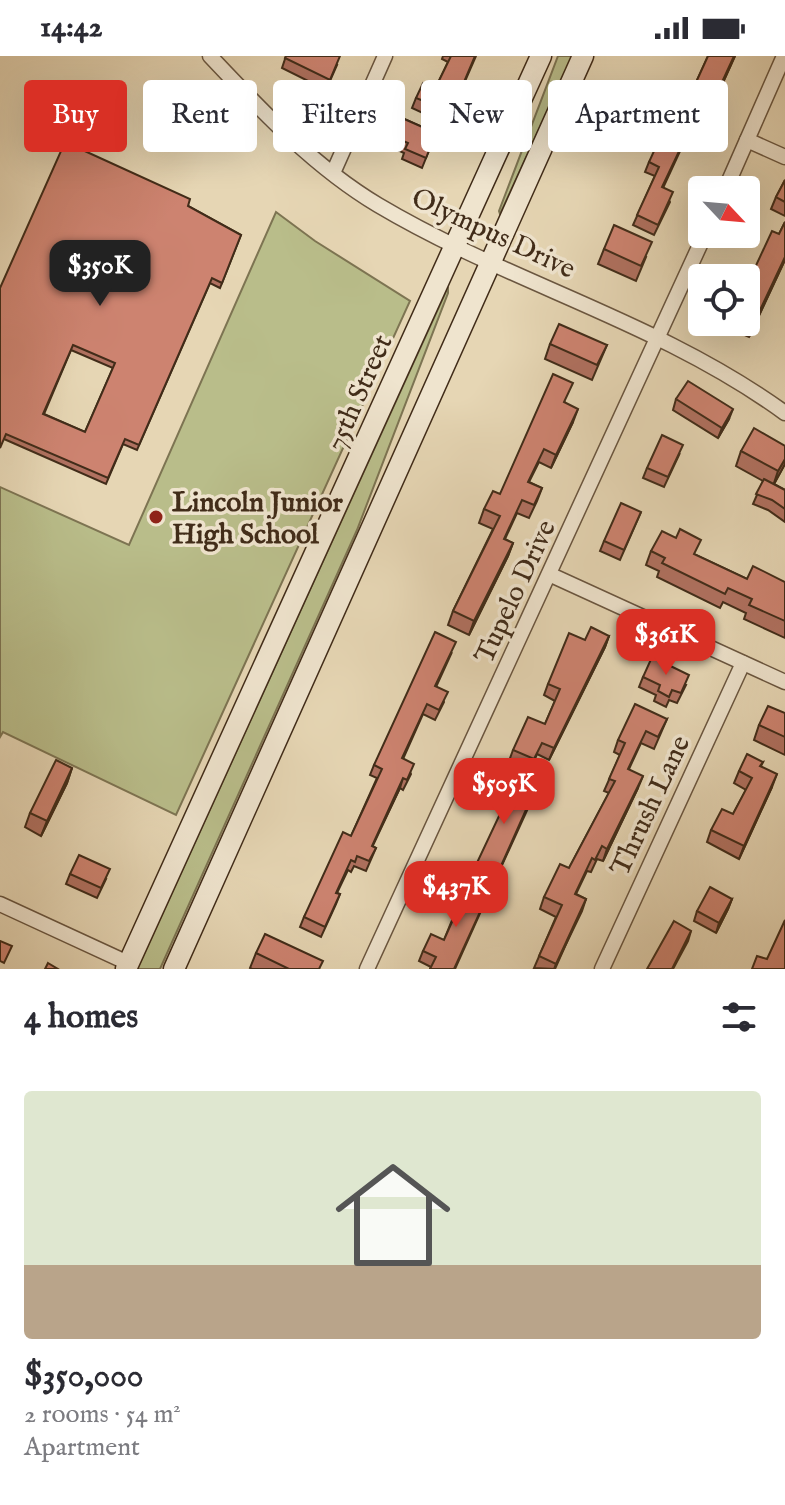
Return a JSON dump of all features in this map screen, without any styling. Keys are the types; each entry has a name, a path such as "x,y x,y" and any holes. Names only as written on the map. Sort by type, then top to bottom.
{"main road":[{"name":"75th Street","path":"127,966 541,56"},
{"path":"174,969 583,56"}],"street":[{"name":"Olympus Drive","path":"210,56 275,125 333,173 380,206 455,244 659,336 724,370 785,413"},
{"path":"333,173 385,56"},
{"path":"731,176 784,56"},
{"path":"747,140 785,157"},
{"name":"Tupelo Drive","path":"367,969 551,575 699,248"},
{"path":"551,575 785,682"},
{"name":"Thrush Lane","path":"602,969 743,663"},
{"path":"0,904 127,966"}],"green space":[{"path":"558,56 573,56 562,80 549,80"},
{"path":"548,82 548,110 532,145 532,124"},
{"path":"521,152 529,152 500,214"},
{"path":"276,212 315,241 410,301 176,815 3,732 0,737 0,487 129,545"},
{"path":"448,287 357,530 160,969 137,969"}],"building":[{"path":"286,56 340,56 330,80"},
{"path":"451,56 475,56 465,80 439,80"},
{"path":"708,56 734,56 723,80 697,80"},
{"path":"405,119 421,126 421,152 428,152 426,158 405,149 408,143 405,142"},
{"name":"Lincoln Junior High School","path":"61,152 87,152 190,199 188,206 241,235 222,283 212,278 139,445 125,439 108,478 6,434 0,448 0,288","holes":["73,345 115,363 85,432 43,414"]},
{"path":"654,152 679,152 662,187 673,192 658,225 637,215 659,167 649,162"},
{"path":"785,180 785,202 776,197"},
{"path":"785,222 785,257 760,310 760,264 757,264 772,231 779,234"},
{"path":"614,225 652,242 641,266 604,249"},
{"path":"559,324 607,345 597,365 550,344"},
{"path":"553,374 573,383 564,402 578,409 556,455 544,449 528,482 542,488 534,505 522,500 504,539 513,543 474,621 453,611 500,516 484,509 493,491 500,494"},
{"path":"688,381 733,409 722,428 676,399"},
{"path":"754,428 785,446 785,459 778,471 741,451"},
{"path":"662,435 683,445 668,477 647,468"},
{"path":"764,479 785,490 785,509 756,494"},
{"path":"621,503 641,512 624,550 604,541"},
{"path":"680,529 701,540 694,554 747,579 753,566 785,582 785,621 749,605 752,599 728,588 725,594 662,563 665,558 651,551 662,531 676,538"},
{"path":"591,627 609,636 554,748 542,743 534,759 513,750 528,717 545,724 560,689 548,684 569,633 585,640"},
{"path":"435,632 456,642 435,686 448,692 439,710 427,704 402,758 414,764 407,780 403,778 372,846 376,848 369,861 357,856 355,862 351,860 325,927 304,917 343,832 351,836 382,769 374,765"},
{"path":"652,657 689,675 681,693 672,690 669,697 658,691 660,685 643,677"},
{"path":"635,704 667,719 658,737 646,731 628,769 643,776 607,849 602,846 595,860 592,858 575,894 586,899 556,964 539,956 562,905 544,897 560,864 569,868 615,781 609,779 625,743 618,740"},
{"path":"768,706 785,713 785,737 759,725"},
{"path":"747,754 763,762 760,766 777,774 744,846 711,830 722,809 733,814 752,778 739,771"},
{"path":"56,760 72,768 47,821 30,813"},
{"path":"503,774 519,782 517,787 533,794 496,877 475,867 508,797 496,792"},
{"path":"79,855 110,869 101,888 70,874"},
{"path":"455,881 471,888 468,893 485,901 454,969 430,969 436,957 423,951 431,934 444,940 460,904 447,898"},
{"path":"710,887 732,899 719,923 697,911"},
{"path":"785,920 785,969 752,969 757,956 767,959"},
{"path":"674,921 691,931 672,969 647,969"},
{"path":"265,934 323,961 319,969 289,969 256,953"},
{"path":"0,941 12,946 4,963 0,961"}],"place":[{"name":"Lincoln Junior High School","path":"156,517"}]}
